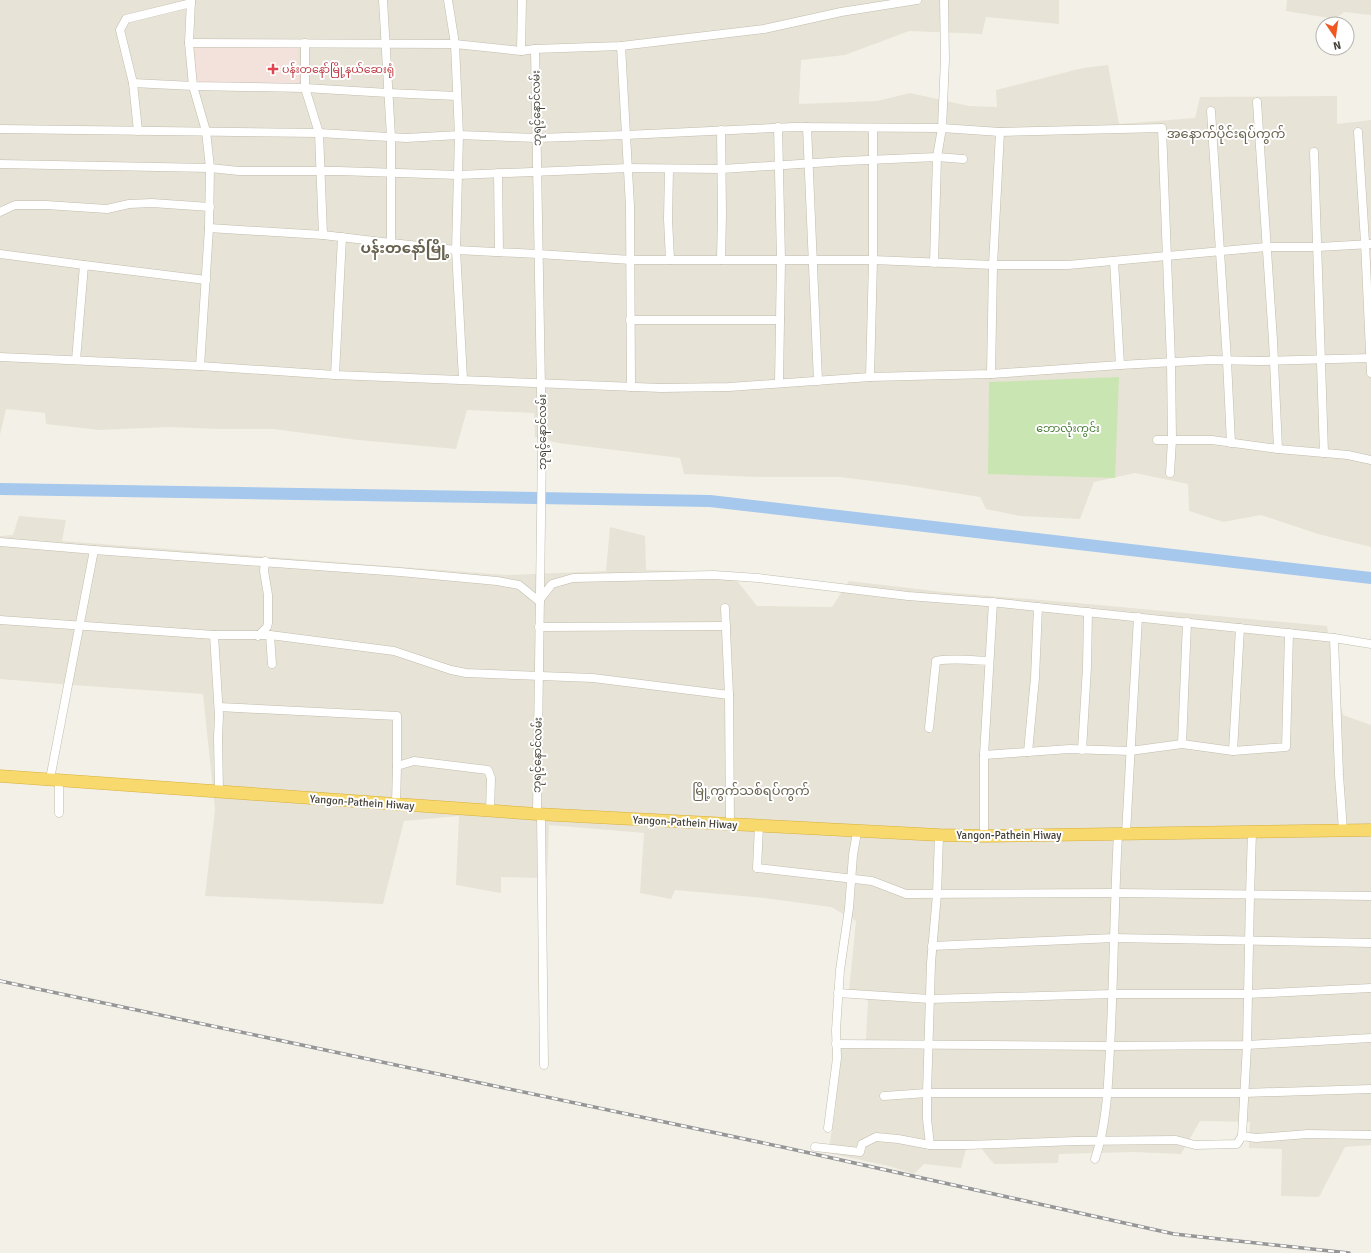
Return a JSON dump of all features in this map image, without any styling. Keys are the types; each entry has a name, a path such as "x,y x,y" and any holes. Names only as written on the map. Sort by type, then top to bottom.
{"highway":[{"name":"Yangon-Pathein Hiway","path":"0,776 490,811 857,832 984,836 1371,830"}],"street":[{"path":"383,0 391,137 391,243"},
{"path":"448,0 455,44 459,135 456,250 463,380"},
{"path":"522,0 522,51"},
{"path":"188,44 455,44 522,51 535,49 622,46 764,29 842,12 917,0"},
{"path":"934,262 937,157 942,128 945,59 944,0"},
{"path":"138,131 133,83 120,35 122,24 126,19 191,2 188,44 193,86 206,131 210,168 209,228 200,366"},
{"path":"305,43 305,88 319,133 323,235"},
{"path":"622,46 631,260 631,387"},
{"name":"ဘုရင့်နောင်လမ်း","path":"535,49 542,446 541,599 538,676 544,1065"},
{"path":"133,83 193,86 305,88 457,96"},
{"path":"1257,102 1274,361 1278,448"},
{"path":"1211,110 1231,443"},
{"path":"0,129 319,133 406,138 459,135 537,138 778,127 942,128 1000,132 1162,128 1171,362 1172,440 1170,473"},
{"path":"778,127 781,259 779,384"},
{"path":"807,127 818,380"},
{"path":"870,377 873,260 873,128"},
{"path":"721,130 721,260"},
{"path":"991,374 992,265 1000,132"},
{"path":"1358,132 1368,244 1371,373"},
{"path":"1314,152 1324,453"},
{"path":"0,164 210,168 239,171 458,175 628,168 722,169 937,157 963,159"},
{"path":"669,169 668,219 670,260"},
{"path":"498,173 499,252"},
{"path":"0,212 15,205 46,205 107,209 129,204 152,203 210,207"},
{"path":"209,228 323,235 456,250 631,260 813,259 992,265 1068,265 1266,247 1318,247 1368,244"},
{"path":"335,375 342,237"},
{"path":"0,254 206,280"},
{"path":"1114,261 1120,365"},
{"path":"76,360 84,265"},
{"path":"630,320 780,320"},
{"path":"0,357 200,366 335,375 631,387 730,387 870,377 991,374 1171,362 1371,358"},
{"path":"1157,440 1212,440 1371,460"},
{"path":"0,542 94,550 265,561 497,581 519,585 541,599 552,584 573,578 714,575 758,578 908,596 993,602 1290,633 1371,644"},
{"path":"59,813 55,780 79,627 94,550"},
{"path":"258,636 268,623 268,595 264,571 265,561"},
{"path":"984,836 984,755 993,602"},
{"path":"1028,752 1035,678 1038,607"},
{"path":"725,608 729,695 730,824"},
{"path":"1082,750 1087,667 1088,612"},
{"path":"1095,1159 1101,1141 1107,1092 1113,994 1115,893 1130,752 1138,617"},
{"path":"0,620 79,627 214,635 270,635 394,651 451,670 466,673 593,678 729,695"},
{"path":"1182,744 1187,622"},
{"path":"539,627 726,626"},
{"path":"1233,751 1240,628"},
{"path":"984,755 1082,750 1130,752 1182,744 1233,751 1286,747 1290,633"},
{"path":"214,635 219,707 218,791"},
{"path":"270,635 272,664"},
{"path":"1334,638 1339,775 1343,830"},
{"path":"929,728 936,661 958,659 989,661"},
{"path":"219,707 397,716 396,804"},
{"path":"397,766 414,761 488,770 491,778 490,811"},
{"path":"759,826 757,868 872,881 906,894 1115,893 1371,896"},
{"path":"828,1128 834,1079 841,962 857,832"},
{"path":"815,1147 860,1152 862,1144 876,1137 898,1139 930,1145 1176,1140 1195,1145 1237,1144 1242,1136 1247,1045 1252,832"},
{"path":"930,1145 927,1119 927,1093 932,946 937,894 939,835"},
{"path":"932,946 1114,938 1371,943"},
{"path":"838,993 862,996 930,999 1113,994 1248,994 1371,988"},
{"path":"836,1044 1110,1046 1247,1045 1371,1038"},
{"path":"884,1096 927,1093 1244,1093 1371,1089"},
{"path":"1242,1136 1256,1138 1308,1134 1371,1135"}],"shaded area":[{"path":"0,0 1059,0 1059,24 986,17 982,34 909,31 845,55 801,60 799,104 877,101 910,93 969,106 997,107 996,90 1083,68 1108,65 1119,124 1195,118 1200,97 1337,96 1337,124 1371,120 1371,547 1318,534 1261,515 1223,522 1189,511 1188,484 1135,473 1094,482 1080,519 1020,516 986,509 980,497 905,485 839,477 758,477 684,474 680,458 558,443 535,437 534,413 467,410 456,449 358,440 273,429 169,427 99,430 46,424 45,413 6,409 0,435"},
{"path":"1287,0 1371,0 1371,15 1344,12 1339,16 1317,16 1286,11"},
{"path":"194,47 298,47 299,86 196,84"},
{"path":"19,516 66,520 62,541 506,575 606,571 610,527 645,536 646,570 730,572 757,606 832,607 849,581 943,592 1327,626 1343,715 1371,725 1371,1145 1345,1147 1319,1197 1281,1196 1282,1149 1249,1148 1250,1122 1200,1121 1181,1154 1132,1152 1059,1154 1058,1163 994,1164 980,1147 966,1149 961,1168 924,1164 914,1174 889,1166 828,1153 835,1112 841,1048 866,1040 868,1001 849,990 856,921 831,907 764,898 675,890 671,899 640,893 644,833 549,825 547,878 501,877 501,893 456,885 459,816 404,821 383,904 205,896 215,810 203,694 0,679 0,536 13,535"}],"green space":[{"name":"ဘောလုံးကွင်း","path":"1119,377 1115,478 988,474 989,382"}],"waterway":[{"path":"0,489 710,501 1371,578"}],"railway":[{"path":"0,981 787,1148 1174,1234 1349,1253"}],"place":[{"name":"ပန်းတနော်မြို့နယ်ဆေးရုံ","path":"273,69"}],"district":[{"name":"အနောက်ပိုင်းရပ်ကွက်","path":"1226,133"},
{"name":"ပန်းတနော်မြို့","path":"405,248"},
{"name":"မြို့ကွက်သစ်ရပ်ကွက်","path":"751,790"}]}
